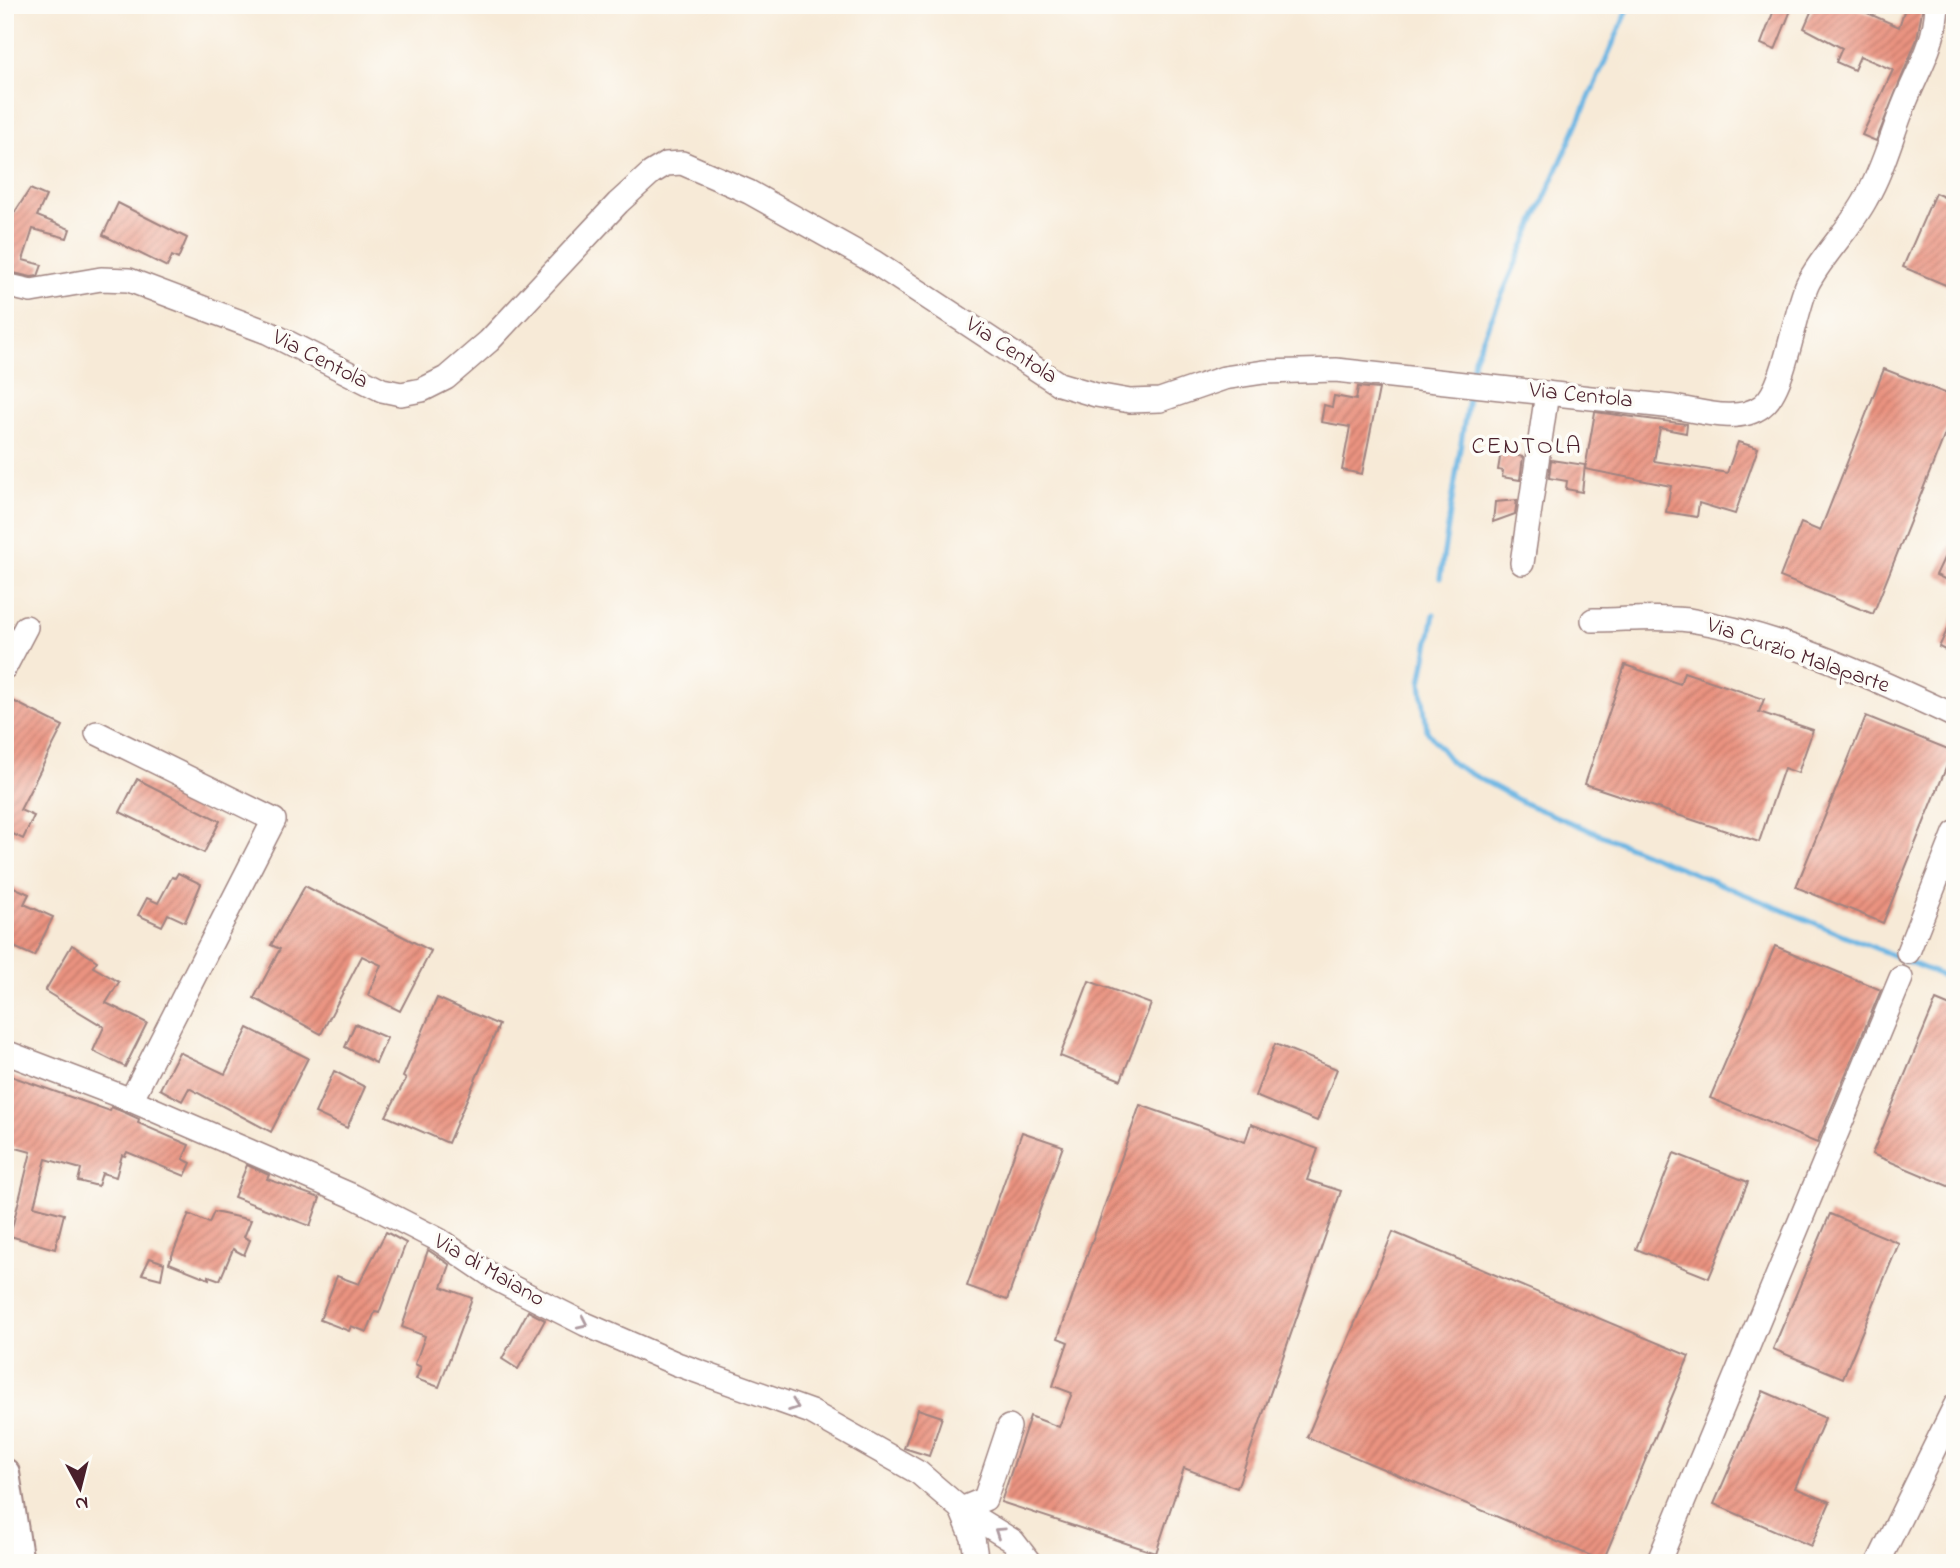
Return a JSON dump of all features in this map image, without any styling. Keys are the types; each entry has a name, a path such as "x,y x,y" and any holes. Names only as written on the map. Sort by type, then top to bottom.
{"main road":[{"path":"5,1473 19,1563"}],"street":[{"name":"Via Centola","path":"5,285 31,291 101,279 129,280 267,332 382,390 412,392 446,378 489,341 618,203 651,173 666,164 682,163 749,192 874,262 1048,377 1096,395 1130,401 1160,400 1224,378 1264,372 1336,370 1440,379 1724,416 1749,412 1769,399 1808,283 1866,201 1884,164 1906,99 1927,57 1936,24 1937,5"},
{"path":"1522,563 1547,393"},
{"name":"Via Curzio Malaparte","path":"1593,620 1685,620 1719,626 1856,671 1955,716"},
{"path":"5,667 26,627"},
{"path":"97,733 274,820 131,1100"},
{"path":"1908,951 1955,833"},
{"path":"1658,1563 1901,978"},
{"name":"Via di Maiano","path":"5,1052 131,1100 352,1196 439,1240 498,1280 585,1324 677,1364 811,1412 919,1473 961,1509 1013,1541 1030,1563"},
{"path":"1878,1563 1955,1406"},
{"path":"961,1509 985,1499 1009,1427"},
{"name":"Via di Maiano","path":"961,1509 979,1560"}],"building":[{"path":"1776,5 1791,10 1775,50 1761,44"},
{"path":"1814,5 1849,5 1899,27 1906,5 1923,5 1917,39 1876,141 1862,135 1893,70 1860,56 1854,70 1836,62 1842,48 1804,28"},
{"path":"30,189 46,196 37,216 70,229 67,238 33,229 23,260 42,265 38,276 31,277 5,271 5,239 11,218"},
{"path":"1935,193 1955,202 1955,289 1903,267"},
{"path":"118,203 187,238 178,259 172,256 167,267 103,235"},
{"path":"1884,369 1955,397 1955,409 1873,614 1780,577 1801,523 1820,531"},
{"path":"1358,387 1379,389 1362,474 1342,470 1350,427 1321,422 1324,405 1332,407 1334,396 1356,400"},
{"path":"1595,412 1687,424 1686,433 1660,428 1654,461 1727,473 1738,442 1758,448 1735,514 1699,503 1697,517 1666,512 1671,486 1585,469"},
{"path":"1501,452 1523,457 1520,480 1502,477 1503,471 1498,470"},
{"path":"1551,460 1585,465 1582,492 1566,489 1567,481 1549,478"},
{"path":"1517,500 1515,514 1493,522 1495,502"},
{"path":"1955,535 1955,584 1936,575"},
{"path":"1955,614 1955,655 1939,647"},
{"path":"1625,665 1680,684 1684,672 1764,699 1759,712 1813,730 1798,773 1784,768 1759,842 1585,784"},
{"path":"13,701 63,726 20,810 34,816 23,839 9,832 5,839 5,716"},
{"path":"1866,716 1953,751 1883,923 1796,887"},
{"path":"137,779 220,821 204,853 120,812"},
{"path":"178,873 201,884 185,922 168,914 162,926 138,915 147,898 158,903 172,877 175,878"},
{"path":"5,883 29,894 24,904 53,917 34,956 5,943"},
{"path":"305,886 431,951 400,1011 368,995 381,965 362,956 321,1034 254,998 280,949 271,945"},
{"path":"72,945 97,961 93,967 119,982 106,1003 147,1023 125,1067 93,1051 104,1027 45,991"},
{"path":"1775,946 1881,990 1817,1143 1710,1098"},
{"path":"1089,981 1151,1004 1121,1080 1060,1056"},
{"path":"437,998 499,1025 448,1143 386,1116 406,1079 403,1077"},
{"path":"1936,1000 1955,1008 1955,1189 1872,1154"},
{"path":"355,1024 387,1038 376,1063 345,1047"},
{"path":"248,1028 308,1058 271,1132 189,1088 182,1101 160,1089 179,1052 225,1074"},
{"path":"1275,1044 1337,1069 1317,1121 1255,1096"},
{"path":"334,1071 365,1087 347,1128 315,1113"},
{"path":"5,1074 110,1111 111,1107 139,1119 138,1123 189,1145 183,1159 191,1163 185,1176 127,1152 125,1156 122,1155 116,1177 102,1173 98,1186 78,1181 81,1169 46,1159 34,1206 64,1214 55,1249 10,1236 31,1152 5,1145"},
{"path":"1140,1105 1245,1142 1251,1124 1318,1149 1307,1180 1341,1191 1237,1488 1184,1468 1156,1553 1001,1502 1030,1416 1059,1427 1072,1393 1053,1386 1068,1342 1058,1338"},
{"path":"1022,1132 1063,1146 1007,1300 967,1286"},
{"path":"1674,1153 1748,1182 1709,1278 1636,1249"},
{"path":"247,1165 269,1175 267,1179 320,1198 310,1226 234,1197"},
{"path":"214,1212 251,1220 244,1237 250,1240 244,1255 233,1249 220,1280 209,1276 209,1279 169,1263 189,1214 209,1223"},
{"path":"1830,1214 1899,1243 1843,1378 1773,1349"},
{"path":"386,1232 406,1243 379,1313 375,1312 367,1332 351,1326 349,1331 320,1320 337,1276 359,1284"},
{"path":"1393,1232 1689,1356 1603,1561 1307,1437"},
{"path":"428,1250 450,1265 442,1287 472,1298 439,1387 416,1379 421,1367 415,1364 425,1336 402,1327"},
{"path":"150,1258 164,1263 161,1279 142,1274"},
{"path":"528,1311 545,1320 518,1369 502,1359"},
{"path":"1763,1391 1825,1418 1795,1488 1830,1502 1811,1546 1714,1504"},
{"path":"918,1409 942,1417 929,1456 904,1448"}],"waterway":[{"path":"1471,378 1474,358 1630,5"},
{"path":"1440,578 1469,391"},
{"path":"1434,614 1421,683 1427,731 1453,764 1526,804 1955,981"}],"district":[{"name":"CENTOLA","path":"1527,447"}]}
